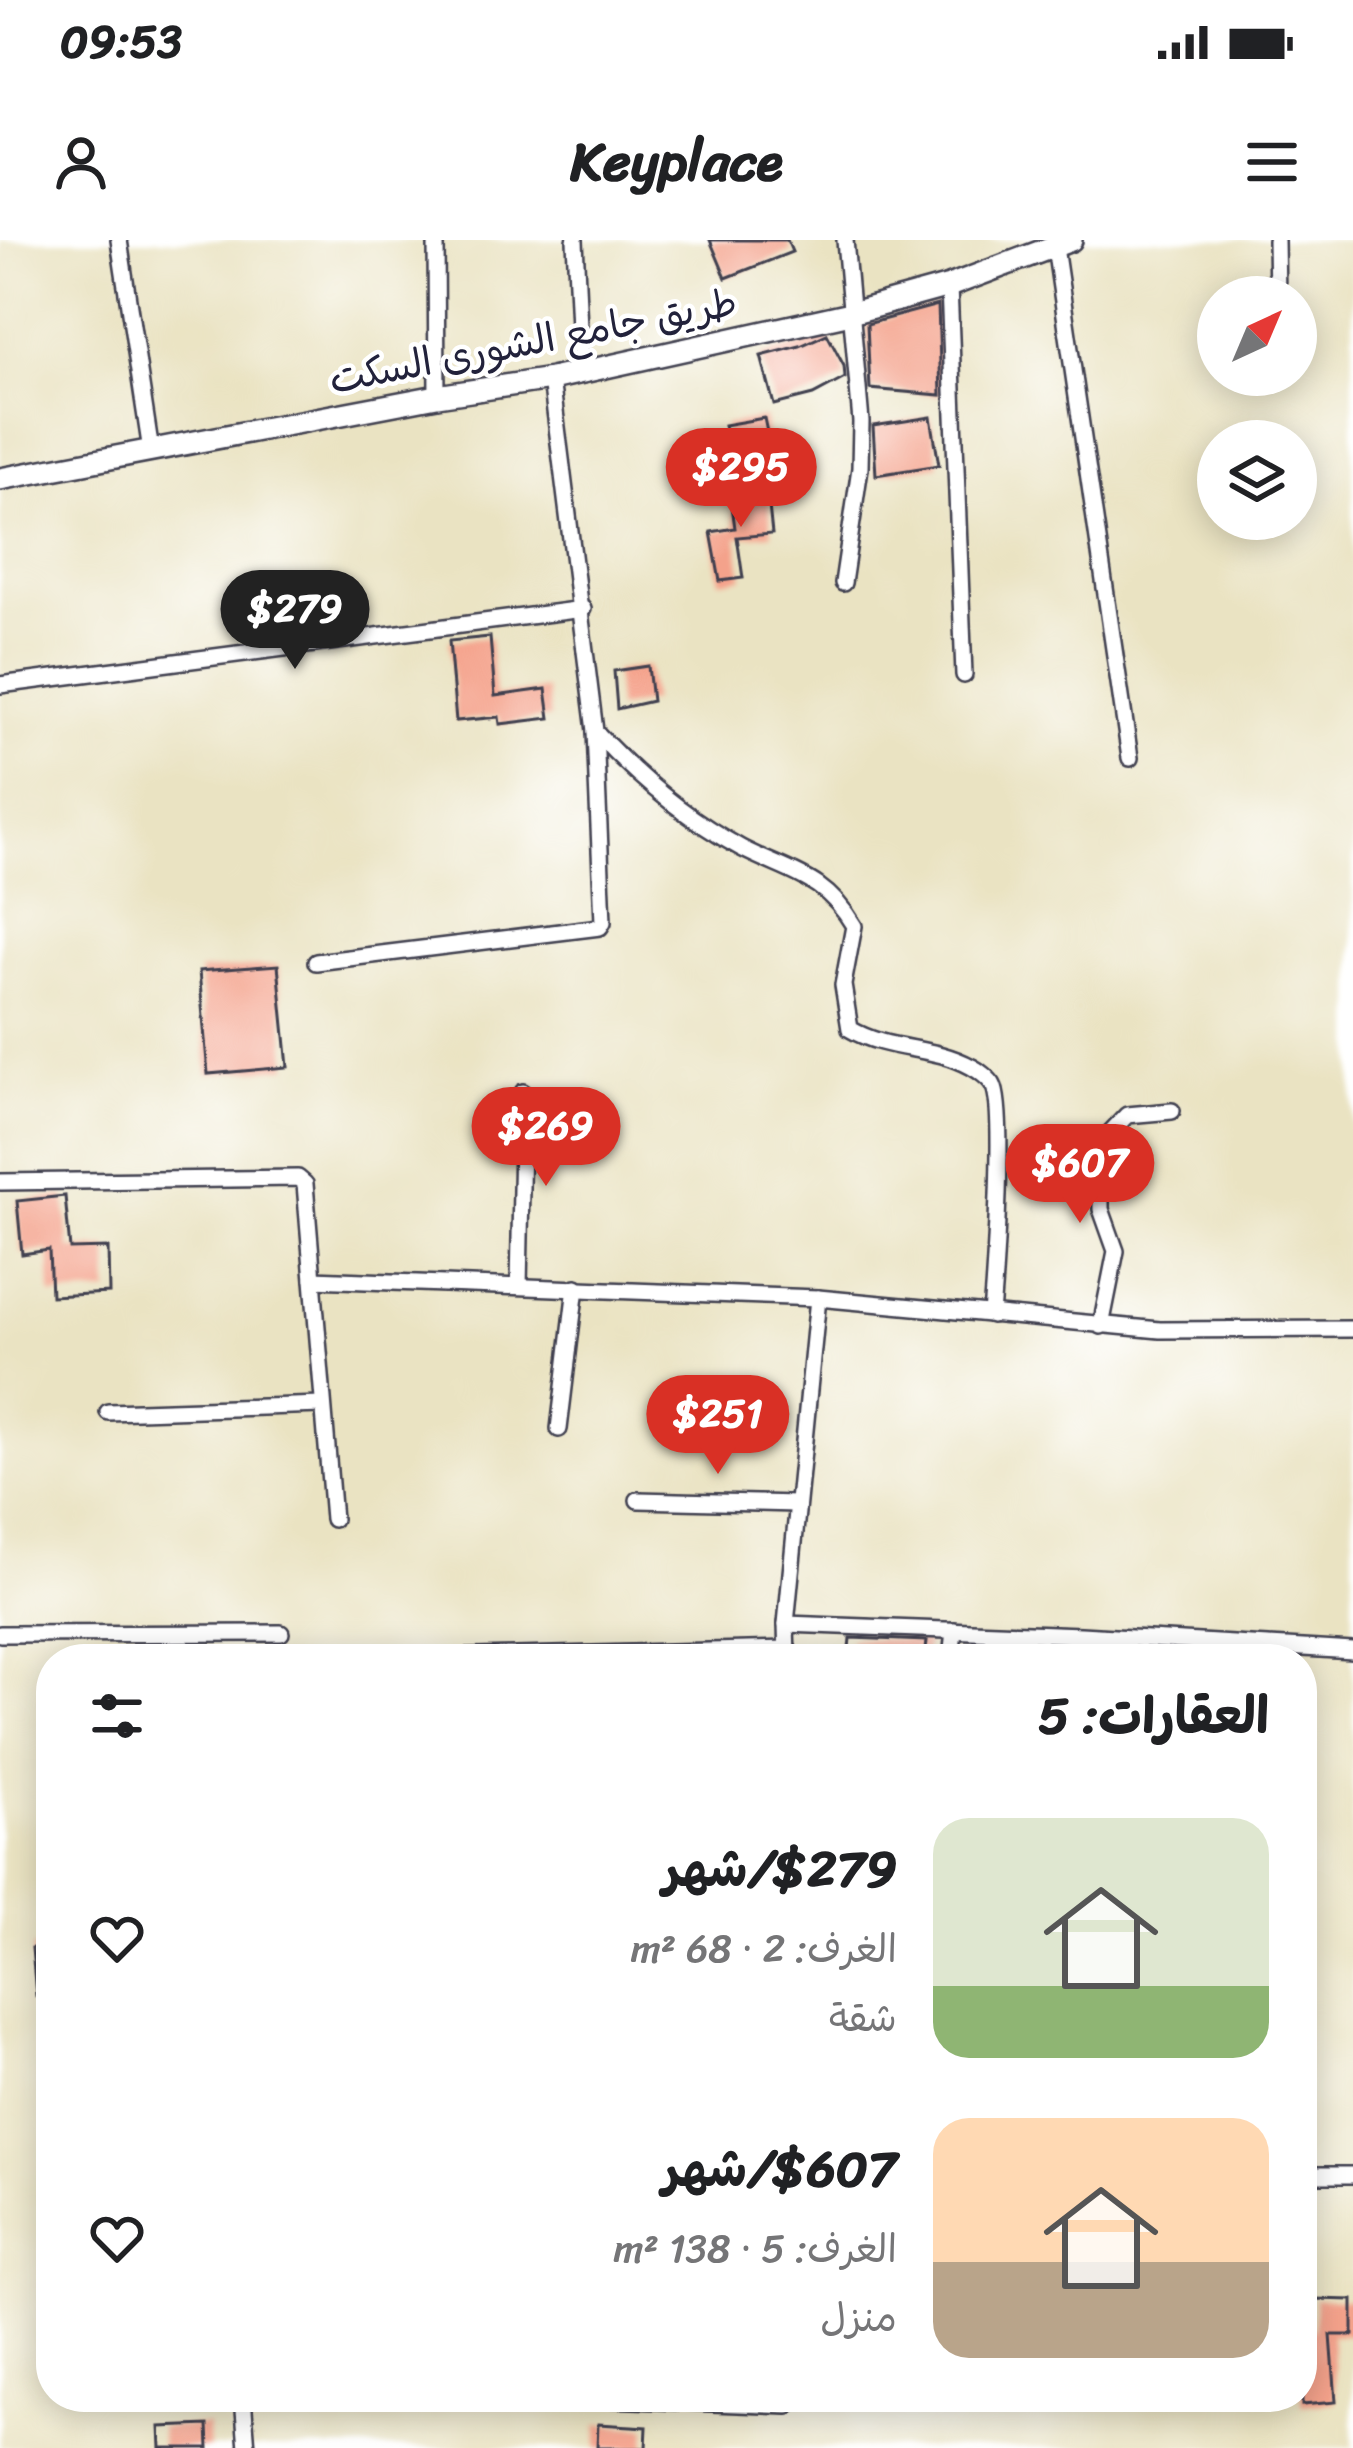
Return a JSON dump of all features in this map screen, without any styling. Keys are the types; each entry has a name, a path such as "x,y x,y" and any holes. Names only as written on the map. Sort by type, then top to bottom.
{"main road":[{"name":"طريق جامع الشورى السكت","path":"0,479 437,396 551,379 851,313 949,286 1063,244"}],"street":[{"path":"119,240 151,451"},
{"path":"436,240 437,396"},
{"path":"575,240 581,372"},
{"path":"843,583 860,468 861,422 845,240"},
{"path":"1276,240 1277,276"},
{"path":"1063,244 1130,758"},
{"path":"949,286 964,675"},
{"path":"316,962 600,927 603,922 595,731 551,379"},
{"path":"0,686 583,609"},
{"path":"595,731 627,766 672,803 740,847 806,877 838,899 854,926 843,985 850,1029 878,1045 930,1051 974,1068 993,1084 1000,1117 991,1315"},
{"path":"519,1286 523,1092"},
{"path":"1101,1326 1116,1252 1101,1209 1101,1156 1107,1136 1127,1115 1172,1111"},
{"path":"0,1182 298,1178 305,1184 333,1519"},
{"path":"313,1279 818,1298 1160,1330 1353,1329"},
{"path":"559,1430 576,1288"},
{"path":"787,1644 818,1298"},
{"path":"108,1412 322,1405"},
{"path":"638,1500 796,1504"},
{"path":"786,1624 1208,1644"},
{"path":"953,1644 954,1630"},
{"path":"0,1634 280,1633"},
{"path":"1317,1650 1353,1652"},
{"path":"1317,2175 1353,2175"},
{"path":"244,2412 247,2448"}],"building":[{"path":"710,240 787,240 792,252 726,278"},
{"path":"938,305 941,395 870,389 867,324"},
{"path":"827,334 844,366 845,378 813,395 774,405 761,356"},
{"path":"931,417 939,465 876,475 873,426"},
{"path":"764,418 772,456 731,464 724,425"},
{"path":"767,487 772,534 737,537 743,578 720,581 711,532 735,528 730,491"},
{"path":"490,637 495,696 546,689 550,718 500,724 499,717 456,721 449,641"},
{"path":"648,666 652,701 617,709 614,671"},
{"path":"278,965 288,1067 208,1074 199,971"},
{"path":"65,1196 70,1249 108,1248 109,1293 51,1296 49,1250 22,1254 17,1201"},
{"path":"850,1638 927,1641 927,1644 849,1644"},
{"path":"32,1948 36,1948 36,1996"},
{"path":"1317,2299 1353,2300 1353,2335 1331,2335 1336,2402 1317,2404"},
{"path":"598,2424 647,2427 646,2448 597,2448"},
{"path":"208,2425 209,2448 161,2448 160,2427"}]}
